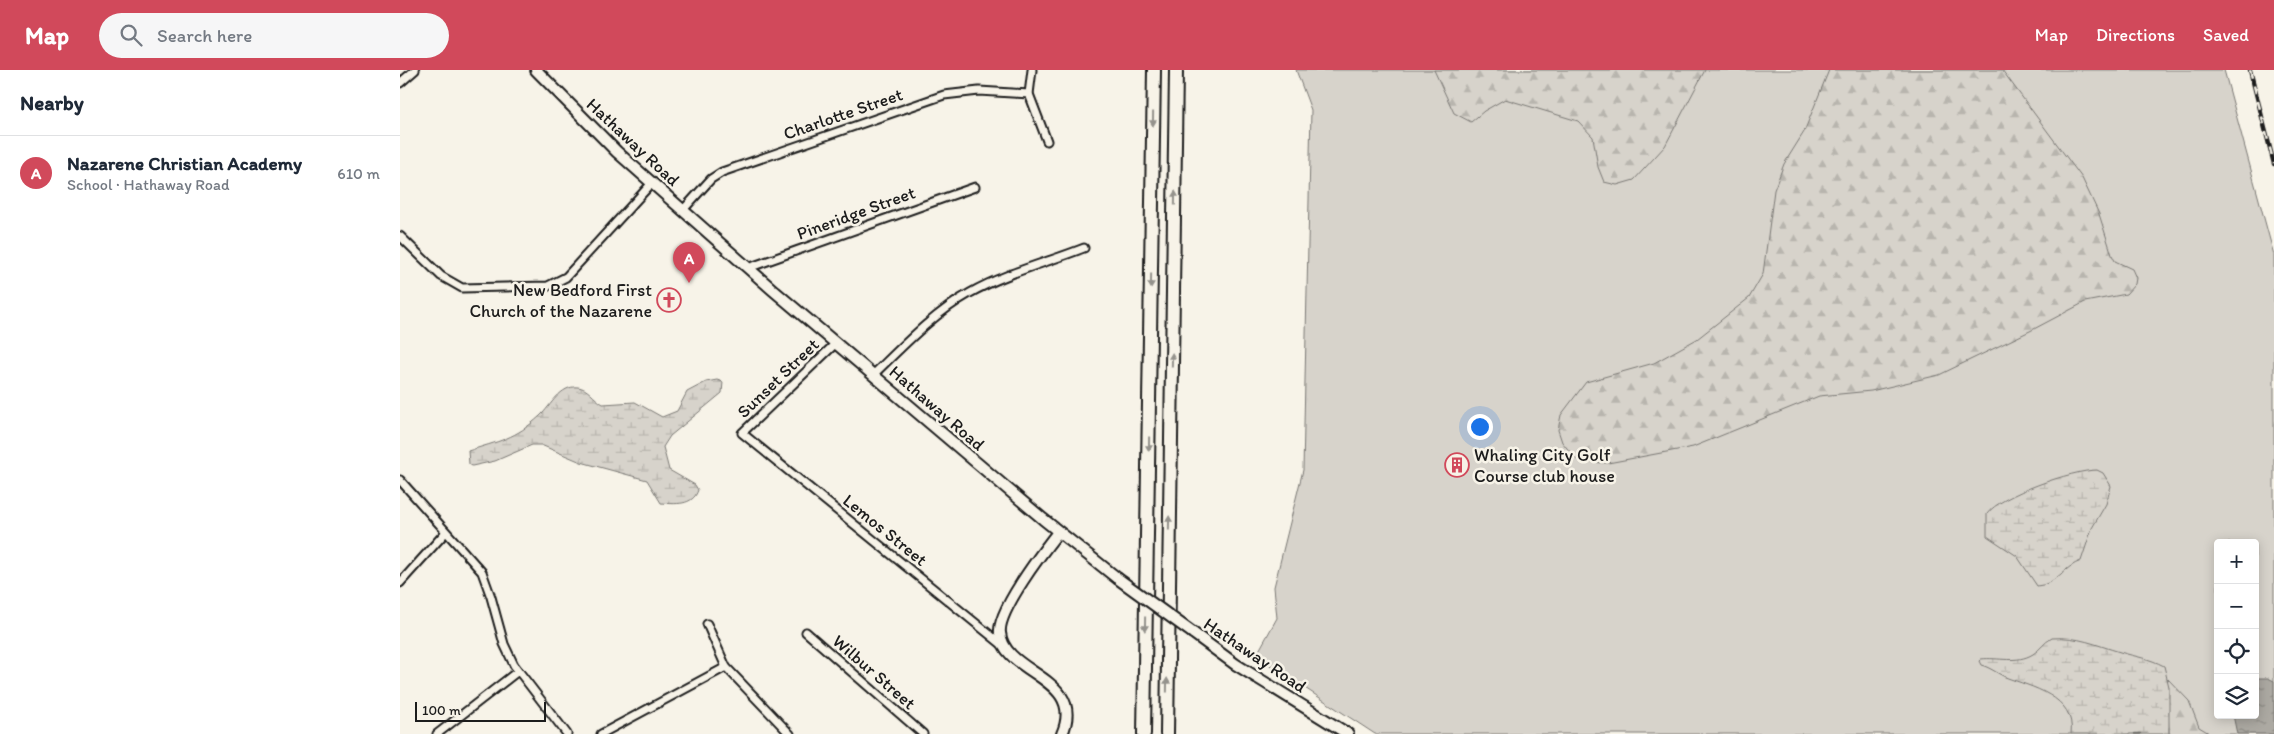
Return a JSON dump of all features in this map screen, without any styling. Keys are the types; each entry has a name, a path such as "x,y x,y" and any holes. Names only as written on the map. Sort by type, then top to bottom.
{"highway":[{"path":"1144,734 1154,70"},
{"path":"1167,734 1176,70"}],"main road":[{"name":"Hathaway Road","path":"536,70 602,138 748,268 1058,532 1117,578 1235,664 1348,734"},
{"path":"1058,532 1037,560 1004,616 1000,633 1009,650 1063,698 1068,714 1062,734"}],"street":[{"path":"400,83 415,70"},
{"path":"1032,70 1029,94 1047,141"},
{"name":"Charlotte Street","path":"683,210 712,179 722,172 944,95 979,90 1029,94"},
{"path":"400,236 441,276 462,288 548,286 566,276 652,183"},
{"name":"Pineridge Street","path":"748,268 974,187"},
{"path":"873,374 939,314 964,297 995,281 1084,248"},
{"name":"Sunset Street","path":"742,433 836,344"},
{"name":"Lemos Street","path":"742,433 1009,650"},
{"path":"400,480 484,576 504,644 518,671 567,734"},
{"path":"400,583 445,533"},
{"path":"707,624 726,667 790,734"},
{"name":"Wilbur Street","path":"806,632 923,734"},
{"path":"601,734 726,667"},
{"path":"437,734 518,671"}],"green space":[{"path":"1296,70 2224,70 2274,255 2274,734 1375,734 1256,656 1277,618 1274,587 1303,470 1311,110"},
{"path":"1434,70 1705,70 1665,146 1634,180 1617,185 1604,182 1598,167 1593,137 1578,121 1505,99 1484,111 1471,122 1454,113"},
{"path":"1829,70 2002,70 2082,178 2099,214 2115,261 2132,269 2136,278 2135,284 2126,294 2085,302 1939,375 1871,391 1819,396 1693,447 1608,463 1584,462 1576,459 1562,442 1558,430 1561,415 1586,382 1654,363 1697,339 1749,298 1763,274 1774,190 1784,164 1804,132"},
{"path":"717,380 723,382 722,393 670,436 663,447 669,470 695,485 698,490 692,499 683,503 661,503 647,480 581,462 541,445 532,445 495,461 472,466 469,464 468,451 498,442 523,430 540,416 556,397 566,389 578,387 585,389 603,404 635,402 662,417 677,411 687,392 706,382"},
{"path":"2097,470 2103,473 2111,486 2106,504 2092,528 2081,561 2075,563 2055,579 2037,586 2017,556 1987,536 1987,514 2006,499 2038,485 2072,474"},
{"path":"2052,638 2070,638 2087,642 2148,659 2164,666 2169,687 2169,734 2071,734 2071,721 2066,710 2059,702 2039,689 2005,677 1981,665 1979,661 1981,659 2021,659 2035,652"},
{"path":"2167,678 2189,701 2199,727 2209,733 2169,734"}],"water":[{"path":"2259,678 2268,678 2274,681 2274,734 2237,734 2234,719 2259,719"}],"waterway":[{"path":"2135,734 2140,734"}],"railway":[{"path":"2250,70 2274,164"}],"place":[{"name":"Nazarene Christian Academy","path":"689,283"},
{"name":"New Bedford First Church of the Nazarene","path":"669,300"},
{"name":"Whaling City Golf Course club house","path":"1457,465"}]}
